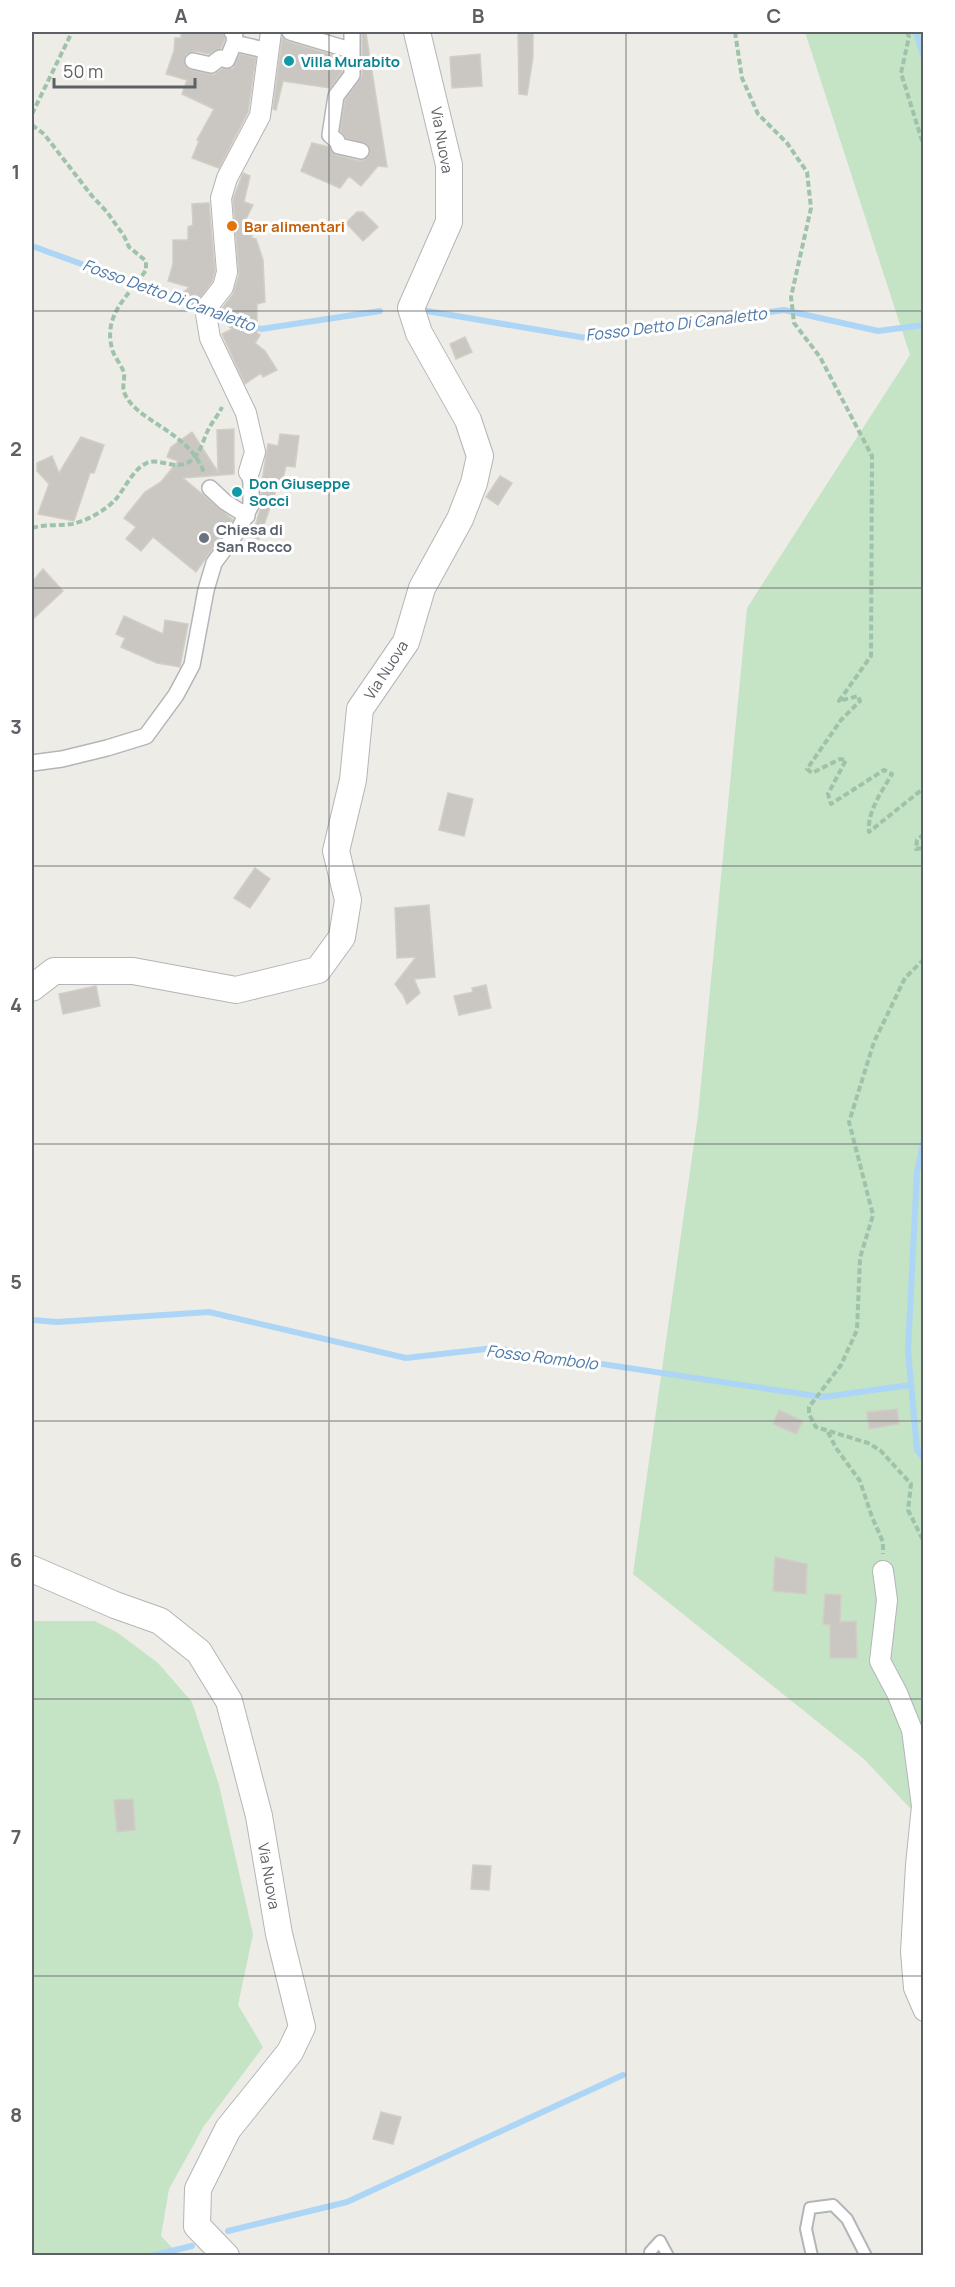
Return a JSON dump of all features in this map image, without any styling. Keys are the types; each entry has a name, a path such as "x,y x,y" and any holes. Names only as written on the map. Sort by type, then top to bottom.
{"street":[{"path":"290,32 351,50"},
{"path":"352,32 352,75 336,96 330,135 339,146 361,151"},
{"name":"Via Nuova","path":"32,988 54,971 133,971 236,990 318,970 342,937 348,900 336,851 353,780 360,709 406,642 422,588 460,519 474,483 480,456 468,420 418,333 411,308 449,222 449,165 417,32"},
{"path":"32,763 62,759 146,736 176,695 192,664 206,590 214,563 247,516 251,496 249,472 255,452 246,413 210,338 206,314 208,306 223,287 227,272 221,198 227,178 260,116 270,41 233,37 227,60 220,58 211,65 193,61"},
{"path":"210,488 225,502 247,516"},
{"name":"Via Nuova","path":"32,1569 160,1622 199,1652 230,1701 259,1816 279,1934 302,2027 290,2052 228,2130 198,2189 197,2226 225,2256"},
{"path":"883,1571 887,1600 880,1661 897,1693 912,1730 922,1806 915,1865 911,1952 914,1988 924,2011"}],"lane":[{"path":"812,2256 806,2229 810,2208 833,2205 847,2218 866,2256"},
{"path":"650,2256 650,2252 660,2241 668,2256"}],"path":[{"path":"32,114 72,32"},
{"path":"735,32 742,78 758,114 787,143 807,172 811,208 791,297 794,323 820,357 872,456 871,656 839,700 858,696 860,701 841,720 807,769 812,774 840,759 846,760 828,794 831,804 884,770 892,774 878,797 868,824 869,832 924,788"},
{"path":"907,32 909,37 901,73 924,147"},
{"path":"32,125 44,134 107,212 129,247 146,261 146,270 122,298 114,317 110,333 113,352 124,374 124,391 132,405 173,433 195,456"},
{"path":"32,528 48,524 73,524 98,513 114,501 146,463 158,461 178,465 190,462 201,449 208,429 217,418 223,403"},
{"path":"924,834 917,840 916,849 924,848"},
{"path":"924,959 905,978 874,1042 849,1122 873,1215 860,1258 857,1330 841,1365 809,1407 809,1414 816,1426 874,1446 911,1484 908,1510 924,1542"},
{"path":"828,1431 860,1481 883,1542 883,1571"}],"green space":[{"path":"805,32 923,32 923,1822 864,1759 633,1574 698,1115 747,608 910,355"},
{"path":"32,1621 95,1621 118,1633 158,1663 192,1702 219,1785 253,1934 238,2005 263,2047 204,2126 169,2189 161,2236 179,2255 32,2256"}],"building":[{"path":"181,32 222,32 225,38 221,48 209,54 195,51 186,54 184,63 190,70 213,75 222,69 233,68 240,54 256,58 248,112 219,168 192,158 199,141 197,140 214,109 182,94 187,80 166,74 174,51 175,38 181,38"},
{"path":"518,32 533,32 533,57 527,95 519,94"},
{"path":"362,33 366,33 387,167 378,166 361,186 349,176 340,188 301,171 312,143 329,147 336,155 359,161 364,160 370,154 367,144 346,138 340,131 345,100 362,76"},
{"path":"282,38 342,58 342,72 330,88 283,81 276,110 273,109"},
{"path":"480,54 482,86 452,88 450,57"},
{"path":"243,173 250,176 244,202 253,205 243,225 252,225 252,238 256,239 263,260 265,302 257,304 257,333 260,335 255,343 265,351 277,370 263,377 261,373 245,384 222,334 232,329 219,318 218,314 233,294 239,275 233,199"},
{"path":"209,203 215,271 212,282 194,307 181,295 189,287 168,281 173,264 173,240 188,240 188,227 193,225 192,204"},
{"path":"357,212 363,212 378,227 363,241 346,223"},
{"path":"465,337 472,352 456,359 450,344"},
{"path":"234,429 234,474 183,478 233,520 196,572 153,537 141,551 126,539 136,527 124,518 145,492 161,482 178,461 167,457 171,447 192,432 218,472 217,430"},
{"path":"280,434 299,436 295,467 286,466 282,483 279,482 259,539 252,537 261,506 261,487 268,444 278,446"},
{"path":"81,437 104,445 94,473 90,473 74,521 38,514 49,484 37,471 37,463 52,456 59,473"},
{"path":"500,476 512,483 498,505 486,497"},
{"path":"43,569 63,591 32,620 32,582"},
{"path":"124,616 163,634 165,620 188,624 180,667 157,663 121,647 125,638 116,634"},
{"path":"448,793 473,799 464,836 439,830"},
{"path":"255,868 270,879 250,908 234,898"},
{"path":"429,905 435,977 414,979 420,993 407,1004 395,984 416,957 397,958 395,908"},
{"path":"486,985 491,1008 459,1015 454,996 473,992 472,988"},
{"path":"96,986 100,1006 63,1014 59,994"},
{"path":"897,1409 899,1424 869,1429 867,1412"},
{"path":"779,1410 803,1421 796,1434 773,1424"},
{"path":"775,1557 807,1564 806,1594 773,1591"},
{"path":"825,1594 841,1595 840,1622 856,1621 857,1658 830,1658 830,1625 823,1624"},
{"path":"133,1799 135,1830 117,1832 114,1800"},
{"path":"473,1865 491,1866 489,1890 471,1889"},
{"path":"381,2112 401,2117 393,2144 373,2139"}],"waterway":[{"path":"916,32 924,58"},
{"name":"Fosso Detto Di Canaletto","path":"32,246 197,306"},
{"name":"Fosso Detto Di Canaletto","path":"427,311 586,338 784,310 878,331 924,325"},
{"name":"Fosso Detto Di Canaletto","path":"249,325 261,329 380,311"},
{"path":"924,1138 917,1172 908,1350 917,1450 924,1459"},
{"name":"Fosso Rombolo","path":"32,1320 57,1322 209,1312 406,1358 494,1348 823,1397 911,1385"},
{"path":"228,2231 347,2202 623,2075"},
{"path":"151,2256 192,2246"}],"place":[{"name":"Villa Murabito","path":"289,61"},
{"name":"Bar alimentari","path":"232,226"},
{"name":"Don Giuseppe Socci","path":"237,492"},
{"name":"Chiesa di San Rocco","path":"204,538"}]}
